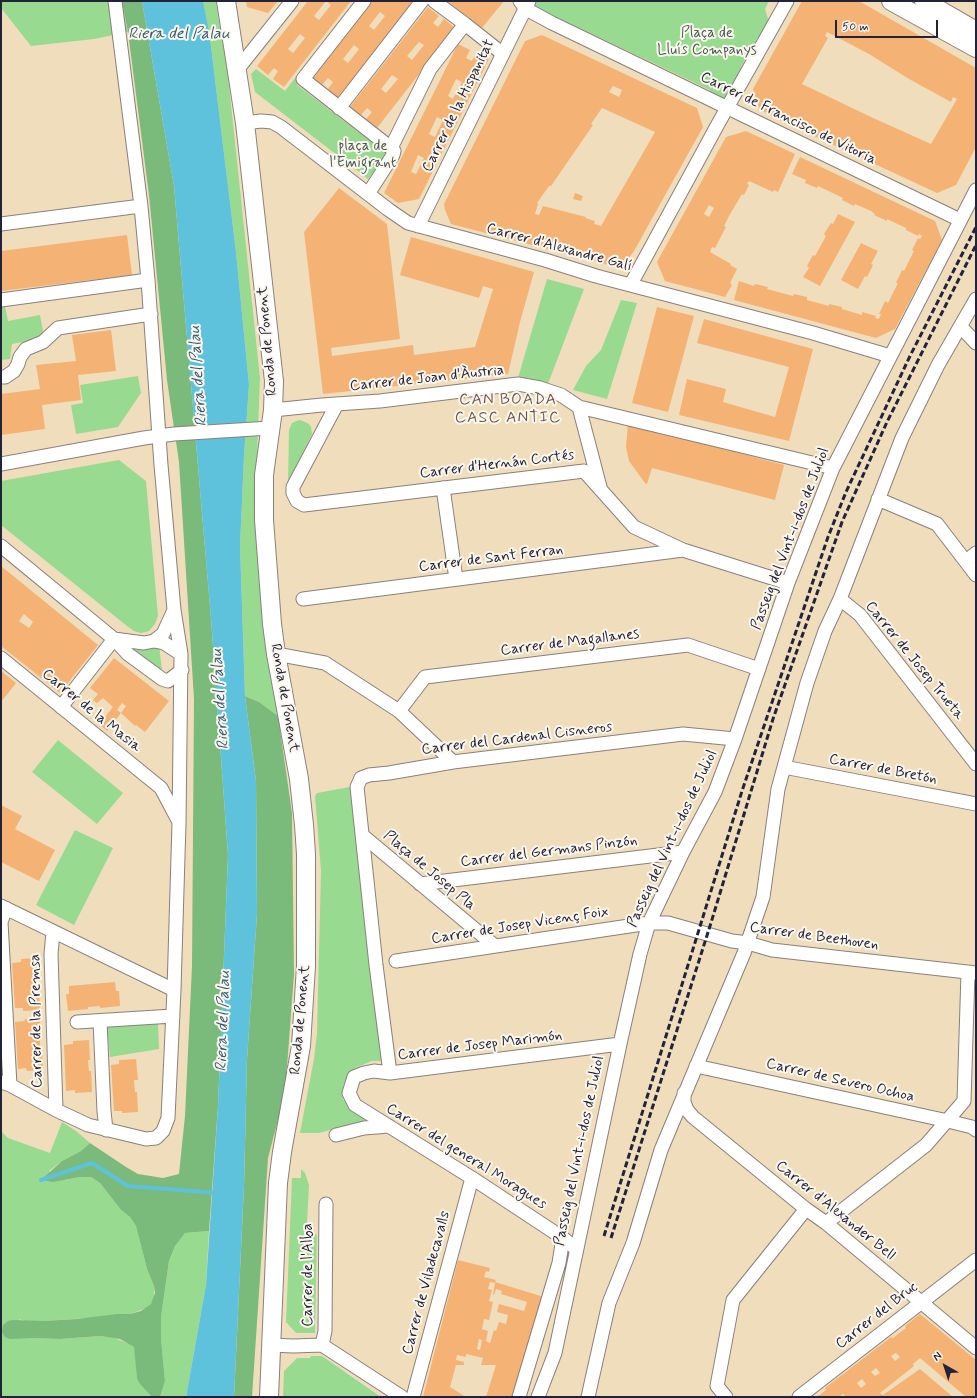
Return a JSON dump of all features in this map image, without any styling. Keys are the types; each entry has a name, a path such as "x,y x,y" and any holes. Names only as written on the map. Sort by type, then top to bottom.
{"main road":[{"name":"Ronda de Ponent","path":"226,1 245,123 273,371 272,419 264,475 264,520 272,624 302,799 306,854 305,987 301,1046 278,1183 269,1397"},
{"path":"891,1 976,48"},
{"path":"924,1 976,30"}],"street":[{"path":"115,1 141,206 174,610 182,670 174,990 168,1118 164,1131 156,1138 146,1139 88,1125 5,1084 2,922 4,907 174,990"},
{"path":"237,70 292,1"},
{"path":"364,1 303,79 394,151 393,155 368,194"},
{"path":"339,108 422,1"},
{"path":"434,1 503,54"},
{"path":"631,284 787,1"},
{"name":"Carrer de Francisco de Vitoria","path":"525,4 626,59 960,220"},
{"name":"Carrer de la Hispanitat","path":"418,226 503,54 525,4"},
{"path":"390,148 430,69 465,24"},
{"name":"Carrer d'Alexandre Galí","path":"245,123 261,121 272,122 281,127 408,223 545,260 596,276 813,333 890,356"},
{"name":"Passeig del Vint-i-dos de Juliol","path":"538,1397 555,1353 620,1044 640,954 649,923 683,852 715,792 735,739 788,583 833,468 976,190"},
{"path":"1,224 141,206"},
{"path":"1,300 148,280"},
{"path":"588,1397 609,1303 633,1243 661,1150 748,943 763,897 772,820 778,789 807,683 825,631 840,599 902,438 938,365 976,299"},
{"path":"1,377 5,377 14,371 20,357 26,349 42,342 58,328 151,314"},
{"path":"961,327 976,343"},
{"name":"Carrer de Joan d'Àustria","path":"1,464 159,436 247,430 272,419 290,408 380,401 518,384 540,388 561,395 579,407 833,468"},
{"name":"Carrer d'Hernán Cortés","path":"337,404 293,487 293,493 296,500 304,505 584,471 634,527 683,550 788,583"},
{"path":"579,407 601,489"},
{"path":"443,488 456,579"},
{"path":"878,499 937,524 971,557 976,575"},
{"path":"1,546 114,640 128,654 162,679 168,681 182,670"},
{"name":"Carrer de Sant Ferran","path":"303,599 683,550"},
{"name":"Carrer de Josep Trueta","path":"840,599 860,615 976,764"},
{"path":"154,641 163,634 174,610"},
{"path":"114,640 139,643 154,641 164,643 181,654"},
{"path":"61,707 114,640"},
{"name":"Carrer de Magallanes","path":"399,711 425,677 688,645 759,668"},
{"path":"276,654 325,663 399,711 453,762"},
{"name":"Carrer de la Masia","path":"1,658 161,788 179,823"},
{"name":"Carrer del Cardenal Cisneros","path":"362,835 357,787 361,778 369,775 453,762 683,734 735,739"},
{"name":"Carrer de Bretón","path":"784,767 975,804"},
{"path":"161,788 168,791 175,790 180,786"},
{"path":"362,835 376,965 390,1073"},
{"name":"Plaça de Josep Pla","path":"362,835 495,946"},
{"name":"Carrer del Germans Pinzón","path":"420,884 683,852"},
{"name":"Carrer de Beethoven","path":"649,923 668,923 732,941 748,943 772,950 972,973"},
{"name":"Carrer de Josep Vicenç Foix","path":"396,962 649,923"},
{"name":"Carrer de la Premsa","path":"53,932 51,954 56,1110"},
{"path":"826,1223 926,1145 964,1101 972,973"},
{"path":"77,1022 173,1016"},
{"path":"100,1021 106,1130"},
{"name":"Carrer de Josep Marimón","path":"351,1085 354,1077 374,1071 390,1073 620,1044"},
{"name":"Carrer de Severo Ochoa","path":"696,1066 948,1121 972,1127 976,1130"},
{"name":"Carrer del general Moragues","path":"351,1085 349,1093 355,1105 472,1178 563,1238 576,1249"},
{"name":"Carrer d'Alexander Bell","path":"684,1093 684,1102 687,1110 693,1117 806,1209 826,1223 976,1348"},
{"path":"336,1135 364,1128 389,1126"},
{"name":"Carrer de Viladecavalls","path":"413,1397 472,1178"},
{"name":"Carrer de l'Alba","path":"322,1345 325,1331 326,1204"},
{"path":"726,1397 717,1386 733,1300 806,1209"},
{"path":"519,1397 559,1263 563,1238"},
{"name":"Carrer del Bruc","path":"799,1397 976,1260"},
{"path":"272,1345 322,1345 402,1397"}],"green space":[{"path":"1,1 122,1 128,32 94,39 31,46 1,8"},
{"path":"122,1 142,1 174,186 211,618 228,855 218,1106 209,1231 185,1233 175,1246 169,1261 161,1317 161,1339 165,1381 160,1397 152,1397 140,1384 137,1379 134,1347 120,1339 100,1336 60,1339 10,1339 5,1337 2,1332 3,1325 8,1321 13,1320 43,1321 130,1314 141,1311 151,1304 155,1293 154,1286 147,1269 136,1226 130,1217 121,1210 100,1183 91,1177 80,1177 53,1182 41,1180 62,1161 81,1151 90,1143 138,1174 163,1178 179,1174 185,1116 192,966 194,699 179,462 167,380 149,195 128,32"},
{"path":"203,1 216,1 228,76 260,378 257,457 263,614 278,716 259,702 245,696 240,546 249,385 236,252 209,30"},
{"name":"Plaça de Lluís Companys","path":"533,1 769,1 765,9 768,19 771,17 763,38 758,37 741,67 745,70 725,99 722,99 709,94 710,90 569,23 567,27 534,6"},
{"name":"plaça de l'Emigrant","path":"256,69 285,91 296,77 297,85 387,154 368,179 255,92 251,74"},
{"path":"547,279 584,289 548,384 518,378"},
{"path":"621,300 637,303 607,399 573,390 586,366 601,350"},
{"path":"5,306 8,321 40,315 44,336 39,339 12,344 10,359 1,360 1,307"},
{"path":"138,376 141,393 118,427 76,434 71,405 83,403 80,385"},
{"path":"299,420 309,424 312,434 288,483 289,430 292,423"},
{"path":"119,460 146,481 158,616 155,624 149,631 141,633 134,631 127,626 1,525 1,481"},
{"path":"159,646 162,670 158,670 131,648"},
{"path":"245,696 259,702 278,716 292,813 294,974 285,1093 268,1158 252,1397 234,1397 244,1186 247,1059 257,914 256,781"},
{"path":"58,740 123,793 97,824 32,772"},
{"path":"350,787 385,1061 372,1061 355,1068 348,1075 343,1086 343,1099 351,1109 368,1120 319,1133 300,1133 314,1059 317,1033 321,871 315,796 317,793"},
{"path":"75,830 113,848 74,925 36,905"},
{"path":"158,1023 159,1049 110,1057 107,1027"},
{"path":"62,1122 90,1143 81,1151 62,1161 49,1171 64,1180 80,1177 91,1177 100,1183 121,1210 130,1217 136,1226 147,1269 154,1286 154,1299 147,1308 130,1314 43,1321 25,1321 19,1319 28,1338 60,1339 100,1336 115,1338 129,1344 134,1347 137,1379 152,1397 1,1397 1,1131 8,1138 50,1153"},
{"path":"301,1169 305,1173 309,1185 307,1223 317,1235 315,1333 296,1333 286,1322 292,1178 301,1178"},
{"path":"209,1231 206,1285 186,1397 160,1397 165,1381 161,1339 161,1317 169,1261 175,1246 185,1233"},
{"path":"311,1356 322,1356 381,1397 283,1397 284,1371 297,1358 310,1358"}],"water":[{"name":"Riera del Palau","path":"142,1 203,1 209,30 236,252 249,385 240,546 245,696 256,781 257,914 247,1059 244,1186 234,1397 186,1397 206,1285 218,1106 228,855 211,618 174,186"}],"building":[{"path":"246,1 278,1 268,13 247,7"},
{"path":"308,1 326,1 351,1 284,87 273,79 278,71 274,68 268,75 257,66","holes":["326,1 331,5 319,20 314,16","300,34 305,38 293,53 288,49"]},
{"path":"371,1 414,1 338,98 328,89 333,82 328,78 322,85 312,77","holes":["380,12 385,16 374,30 369,26","354,45 359,49 348,63 343,59"]},
{"path":"447,1 504,1 482,28"},
{"path":"802,1 859,1 976,68 976,147 956,185 937,193 759,109 753,89","holes":["827,32 869,54 909,79 951,102 953,97 957,99 931,144 802,84 828,38 825,36"]},
{"path":"428,7 439,16 433,23 438,27 444,19 455,28 377,128 366,119 372,112 367,108 361,115 350,107","holes":["419,42 424,45 412,60 407,56","392,75 398,79 386,93 381,89"]},
{"path":"542,35 697,108 703,127 634,251 628,259 613,266 451,224 445,210 444,204 525,41","holes":["613,86 622,90 619,97 609,92","602,108 655,132 601,226 594,224 595,221 585,218 586,217 543,206 539,215 535,214 537,203 549,186 551,186 593,125 591,124"]},
{"path":"458,44 470,50 466,58 472,61 476,53 489,59 419,199 398,203 384,193","holes":["456,79 462,82 453,99 448,96","437,117 443,120 435,137 429,134","418,155 424,158 416,174 411,172"]},
{"path":"746,131 795,154 778,192 774,190 773,192 749,181 747,184 749,185 744,195 742,194 729,216 724,226 726,227 715,248 712,247 710,252 737,269 730,283 732,285 725,297 665,281 657,262 726,137","holes":["709,205 714,208 709,217 704,214"]},
{"path":"800,157 935,221 942,240 895,329 876,338 734,300 739,281 754,286 755,284 768,287 767,289 793,296 794,294 807,297 807,300 829,306 829,304 842,307 842,309 862,315 862,312 876,316 875,318 879,319 881,314 879,314 885,301 888,303 898,283 896,283 902,270 904,271 914,251 912,250 918,238 920,239 922,236 919,234 918,236 906,230 906,228 874,215 875,214 871,211 855,204 854,206 842,200 843,198 818,186 817,188 805,183 806,180 792,174"},
{"path":"339,188 387,224 400,339 331,348 332,356 413,345 414,355 475,347 493,289 483,286 479,298 400,275 411,237 534,272 520,322 508,374 323,394 304,232"},
{"path":"575,193 583,196 581,201 573,199"},
{"path":"838,214 855,222 820,286 803,277 809,268 807,266 813,255 815,256 826,236 824,234 831,223 833,224"},
{"path":"127,235 132,275 1,291 1,251"},
{"path":"861,243 878,251 871,264 873,265 867,277 865,276 858,289 841,280"},
{"path":"657,307 694,316 668,412 632,403"},
{"path":"704,319 813,349 789,441 679,415 687,379 726,389 723,402 775,417 789,367 697,343"},
{"path":"111,330 116,371 78,375 81,400 42,405 45,429 1,435 1,394 40,389 36,365 76,361 72,335"},
{"path":"628,423 784,465 775,500 652,468 647,484 645,483 629,461 626,447"},
{"path":"1,566 98,645 60,693 1,646","holes":["24,614 33,622 29,628 19,621"]},
{"path":"114,658 169,701 145,732 136,725 135,726 121,713 107,731 99,724 113,707 103,698 97,703 93,700 98,694 90,688","holes":["122,703 126,706 121,713 117,710"]},
{"path":"1,671 16,683 1,702"},
{"path":"1,805 22,816 15,829 55,850 39,881 1,862"},
{"path":"37,958 38,977 36,977 37,989 39,989 40,1010 23,1011 23,1008 15,1008 12,963 21,962 21,959"},
{"path":"115,982 116,991 119,991 120,1006 100,1008 100,1006 88,1007 88,1009 68,1011 66,994 69,994 69,986"},
{"path":"40,1018 40,1049 42,1049 43,1070 27,1071 26,1068 18,1069 15,1022 25,1021 25,1019"},
{"path":"89,1040 90,1060 88,1060 89,1071 91,1071 92,1092 75,1093 75,1090 66,1091 64,1045 73,1044 73,1041"},
{"path":"136,1059 138,1080 134,1080 135,1092 137,1092 138,1112 122,1113 122,1111 114,1111 111,1065 119,1064 119,1060"},
{"path":"458,1260 490,1268 489,1272 486,1271 484,1277 496,1280 495,1282 544,1297 517,1397 486,1397 496,1365 481,1365 483,1358 466,1354 466,1357 457,1355 456,1360 464,1362 464,1365 456,1365 450,1387 466,1397 423,1397","holes":["490,1282 495,1283 494,1295 496,1289 502,1291 501,1294 527,1302 524,1311 499,1304 497,1312 508,1315 506,1324 499,1322 496,1331 494,1330 490,1343 486,1341 488,1331 482,1329 484,1319 489,1320 493,1302 489,1301 492,1290 488,1289","479,1339 482,1340 480,1350 477,1349"]},
{"path":"920,1314 976,1360 976,1397 966,1397 920,1358 913,1364 914,1366 880,1393 883,1395 920,1369 953,1397 846,1397 843,1394 839,1397 817,1397 826,1390 825,1388 891,1337 893,1338 906,1328 905,1326","holes":["896,1353 900,1357 895,1361 891,1356","876,1368 880,1373 875,1376 871,1372","862,1379 866,1384 861,1388 857,1383"]}],"waterway":[{"path":"41,1180 92,1163 128,1186 217,1193"}],"railway":[{"path":"604,1236 742,791 828,537 846,492 910,356 976,227"},
{"path":"611,1238 710,926 773,719 842,522 887,422 976,245"}],"district":[{"name":"CAN BOADA CASC ANTIC","path":"508,410"}]}
